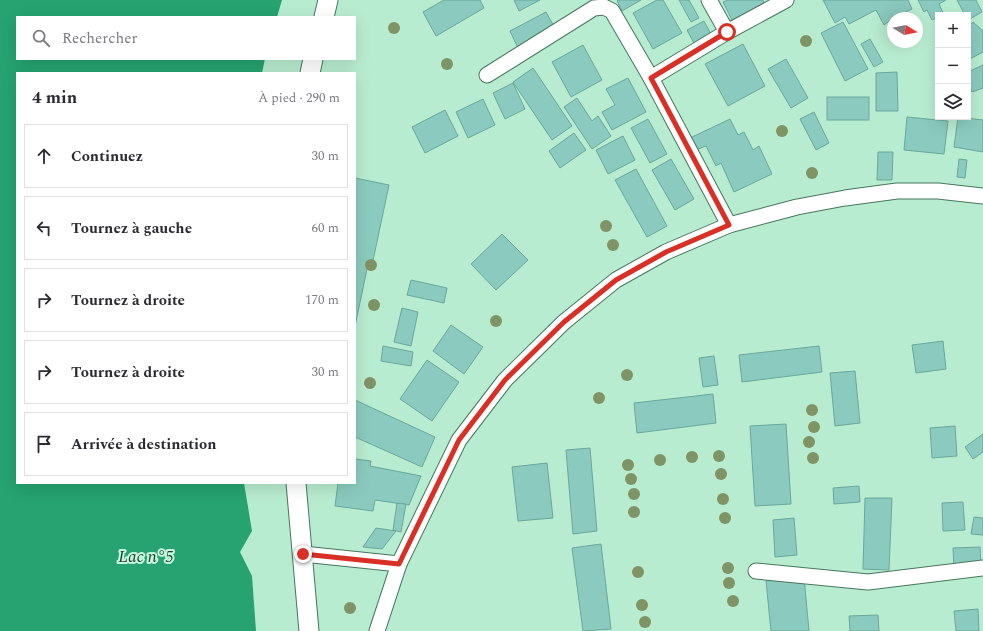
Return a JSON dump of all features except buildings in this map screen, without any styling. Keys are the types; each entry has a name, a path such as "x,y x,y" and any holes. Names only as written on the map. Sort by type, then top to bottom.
{"street":[{"path":"324,16 328,0"},
{"path":"709,0 727,32"},
{"path":"651,78 727,32 786,0"},
{"path":"487,75 594,8 604,8 612,11 623,27 651,78 729,225"},
{"path":"310,72 313,60"},
{"path":"377,631 399,564 459,440 505,380 564,322 616,280 666,252 729,225 798,207 845,198 897,191 938,191 983,196"},
{"path":"296,484 309,631"},
{"path":"303,554 399,564"},
{"path":"756,571 868,582 983,568"}],"water":[{"name":"Lac n°5","path":"0,0 282,0 277,16 16,16 16,60 265,60 262,72 16,72 16,484 244,484 252,531 240,552 252,576 256,631 0,631"}],"route":[{"path":"303,554 399,564 459,440 505,380 564,322 616,280 666,252 729,225 651,78 727,32"}]}
